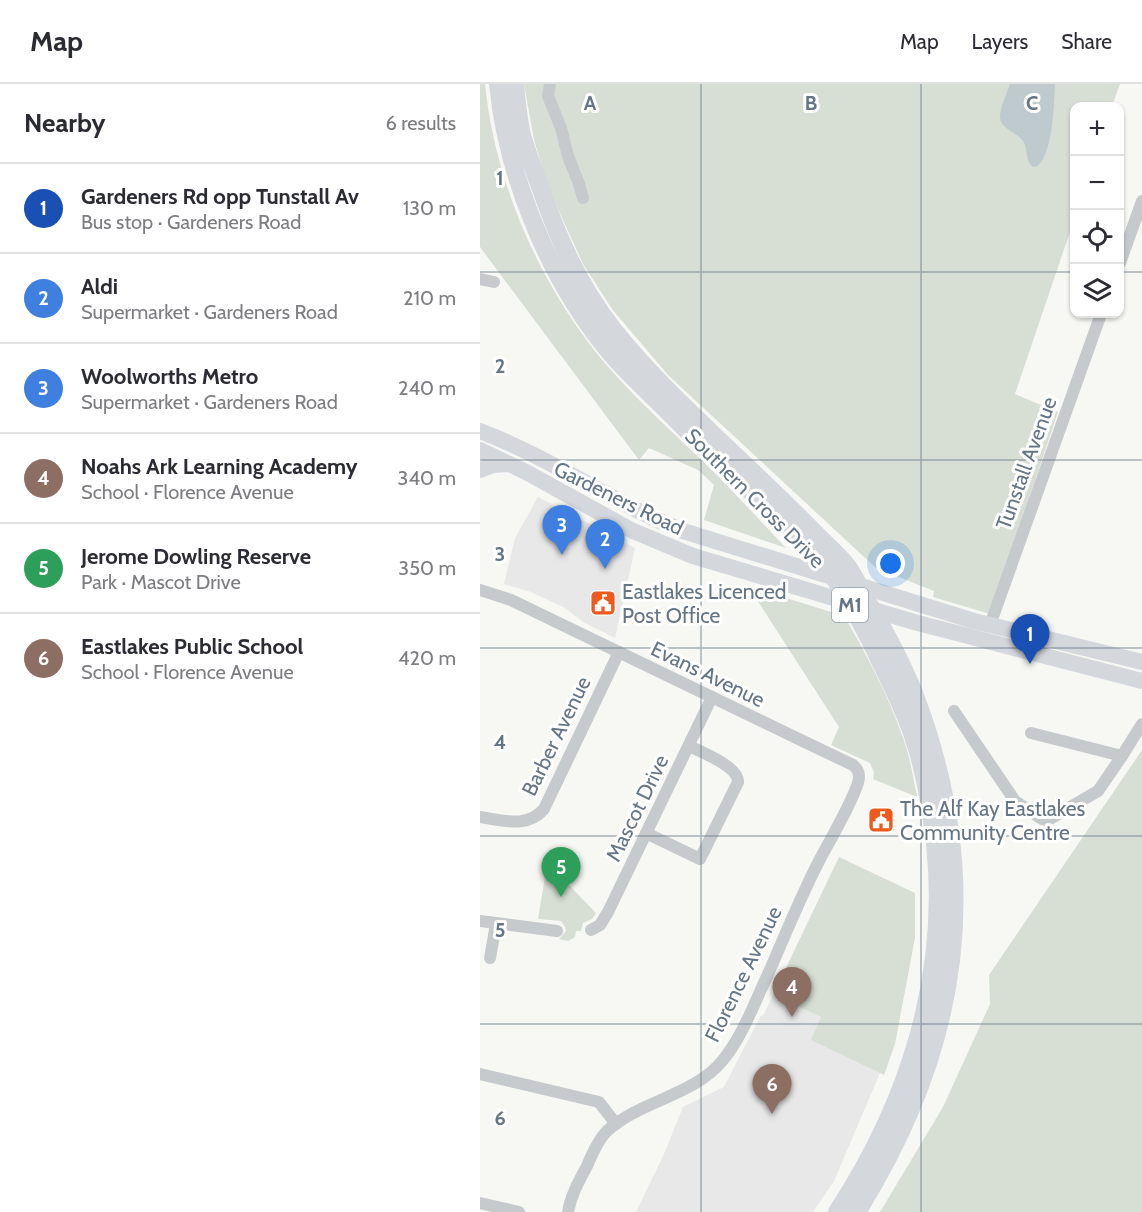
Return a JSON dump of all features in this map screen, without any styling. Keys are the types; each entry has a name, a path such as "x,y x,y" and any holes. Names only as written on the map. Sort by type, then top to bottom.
{"highway":[{"name":"Southern Cross Drive","path":"498,84 501,120 513,162 531,213 556,270 576,306 612,356 714,458 821,559 862,624 897,696 914,738 927,790 936,850 937,929 933,974 917,1046 902,1090 878,1143 837,1212"},
{"name":"Southern Cross Drive","path":"515,84 521,133 551,219 563,250 603,316 670,394 792,509 848,568 900,661 929,733 951,831 954,925 950,968 932,1056 917,1098 879,1177 857,1212"}],"main road":[{"name":"Gardeners Road","path":"480,432 547,462 609,497 683,531 990,625 1141,658"},
{"name":"Gardeners Road","path":"480,450 650,539 693,556 914,622 1142,681"},
{"path":"480,470 493,465 509,464"}],"street":[{"path":"550,84 548,96 583,198"},
{"path":"1124,250 1142,201"},
{"path":"480,279 494,282"},
{"name":"Tunstall Avenue","path":"990,625 1100,318"},
{"name":"Evans Avenue","path":"480,590 511,600 853,765"},
{"name":"Barber Avenue","path":"480,817 523,822 539,815 619,652"},
{"name":"Mascot Drive","path":"591,930 600,925 608,912 712,697"},
{"path":"954,711 1015,801 1042,819 1048,820 1098,790 1142,724"},
{"path":"1031,733 1122,756"},
{"path":"646,833 700,859 738,782 738,777 735,772 713,757 689,746"},
{"name":"Florence Avenue","path":"568,1212 573,1194 607,1131 641,1108 701,1080 729,1052 751,1011 813,872 858,781 858,770 853,765"},
{"path":"480,921 557,931"},
{"path":"490,958 496,924"},
{"path":"480,1074 599,1102 616,1124"},
{"path":"480,1203 519,1212"}],"shaded area":[{"path":"480,84 485,84 498,157 522,227 556,294 576,325 598,355 627,387 720,478 786,548 704,520 714,485 698,470 649,448 639,460 480,247"},
{"path":"524,84 1120,84 1113,102 1070,102 1070,232 1015,394 1058,412 990,614 933,597 934,591 876,568 668,375 612,309 583,264 549,189 534,140"},
{"path":"1010,84 1055,84 1050,139 1038,166 1033,167 1030,164 1023,141 1001,122 1001,109"},
{"path":"538,497 635,548 615,638 583,622 565,608 531,592 504,584 515,538"},
{"path":"748,586 844,616 891,706 908,752 917,797 873,779 874,772 870,763 831,745 839,727"},
{"path":"1142,750 1142,1212 880,1212 943,1107 990,1004 989,975"},
{"path":"839,857 915,893 915,938 895,1044 884,1075 811,1040 821,1017 773,995"},
{"path":"545,877 565,881 596,913 592,919 583,923 581,931 576,931 575,937 568,941 559,939 566,931 561,921 538,919"},
{"path":"773,995 821,1017 812,1040 880,1073 834,1181 813,1212 636,1212 664,1154 683,1107 724,1087"}],"place":[{"name":"Woolworths Metro","path":"562,555"},
{"name":"Aldi","path":"605,569"},
{"name":"Eastlakes Licenced Post Office","path":"603,603"},
{"name":"Gardeners Rd opp Tunstall Av","path":"1030,664"},
{"name":"The Alf Kay Eastlakes Community Centre","path":"881,820"},
{"name":"Jerome Dowling Reserve","path":"561,897"},
{"name":"Noahs Ark Learning Academy","path":"792,1017"},
{"name":"Eastlakes Public School","path":"772,1114"}]}
